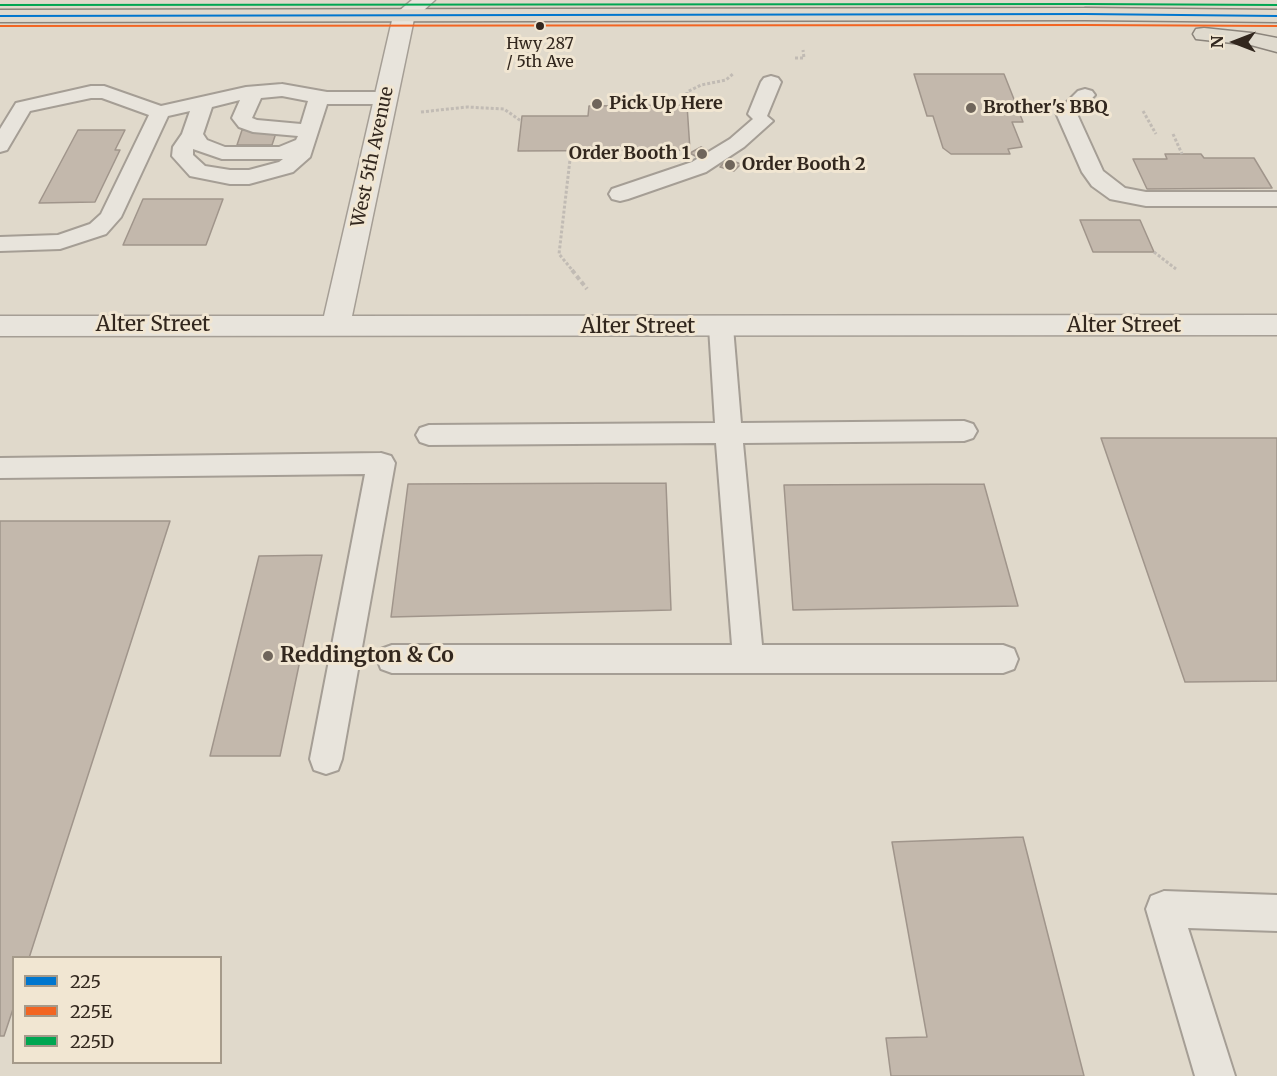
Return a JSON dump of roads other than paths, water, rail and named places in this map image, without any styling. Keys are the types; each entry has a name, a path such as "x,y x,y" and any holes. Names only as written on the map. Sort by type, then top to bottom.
{"main road":[{"path":"1058,14 1112,29 1213,34 1277,45"},
{"path":"0,16 1058,14 1277,16"}],"street":[{"path":"404,16 425,0"},
{"name":"West 5th Avenue","path":"336,324 404,16"},
{"name":"Alter Street","path":"0,326 1277,325"}],"lane":[{"path":"620,194 699,167 737,143 761,117 771,82"},
{"path":"0,146 23,106 91,92 104,92 160,112 253,93 282,90 384,108"},
{"path":"253,93 242,118 246,123 307,138"},
{"path":"1085,95 1066,113 1093,172 1100,181 1118,194 1146,199 1277,199"},
{"path":"203,103 192,135 200,144 222,153 282,153 307,138 319,97"},
{"path":"0,244 60,242 98,229 110,217 160,112"},
{"path":"722,327 722,357 748,658"},
{"path":"429,435 964,431"},
{"path":"0,468 381,463 326,759"},
{"path":"392,659 1004,659"},
{"path":"1215,1076 1164,909 1277,913"}],"place":[{"name":"Hwy 287 / 5th Ave","path":"540,26"},
{"name":"Pick Up Here","path":"597,104"},
{"name":"Brother's BBQ","path":"971,108"},
{"name":"Order Booth 1","path":"702,154"},
{"name":"Order Booth 2","path":"730,165"},
{"name":"Reddington & Co","path":"268,656"}]}
